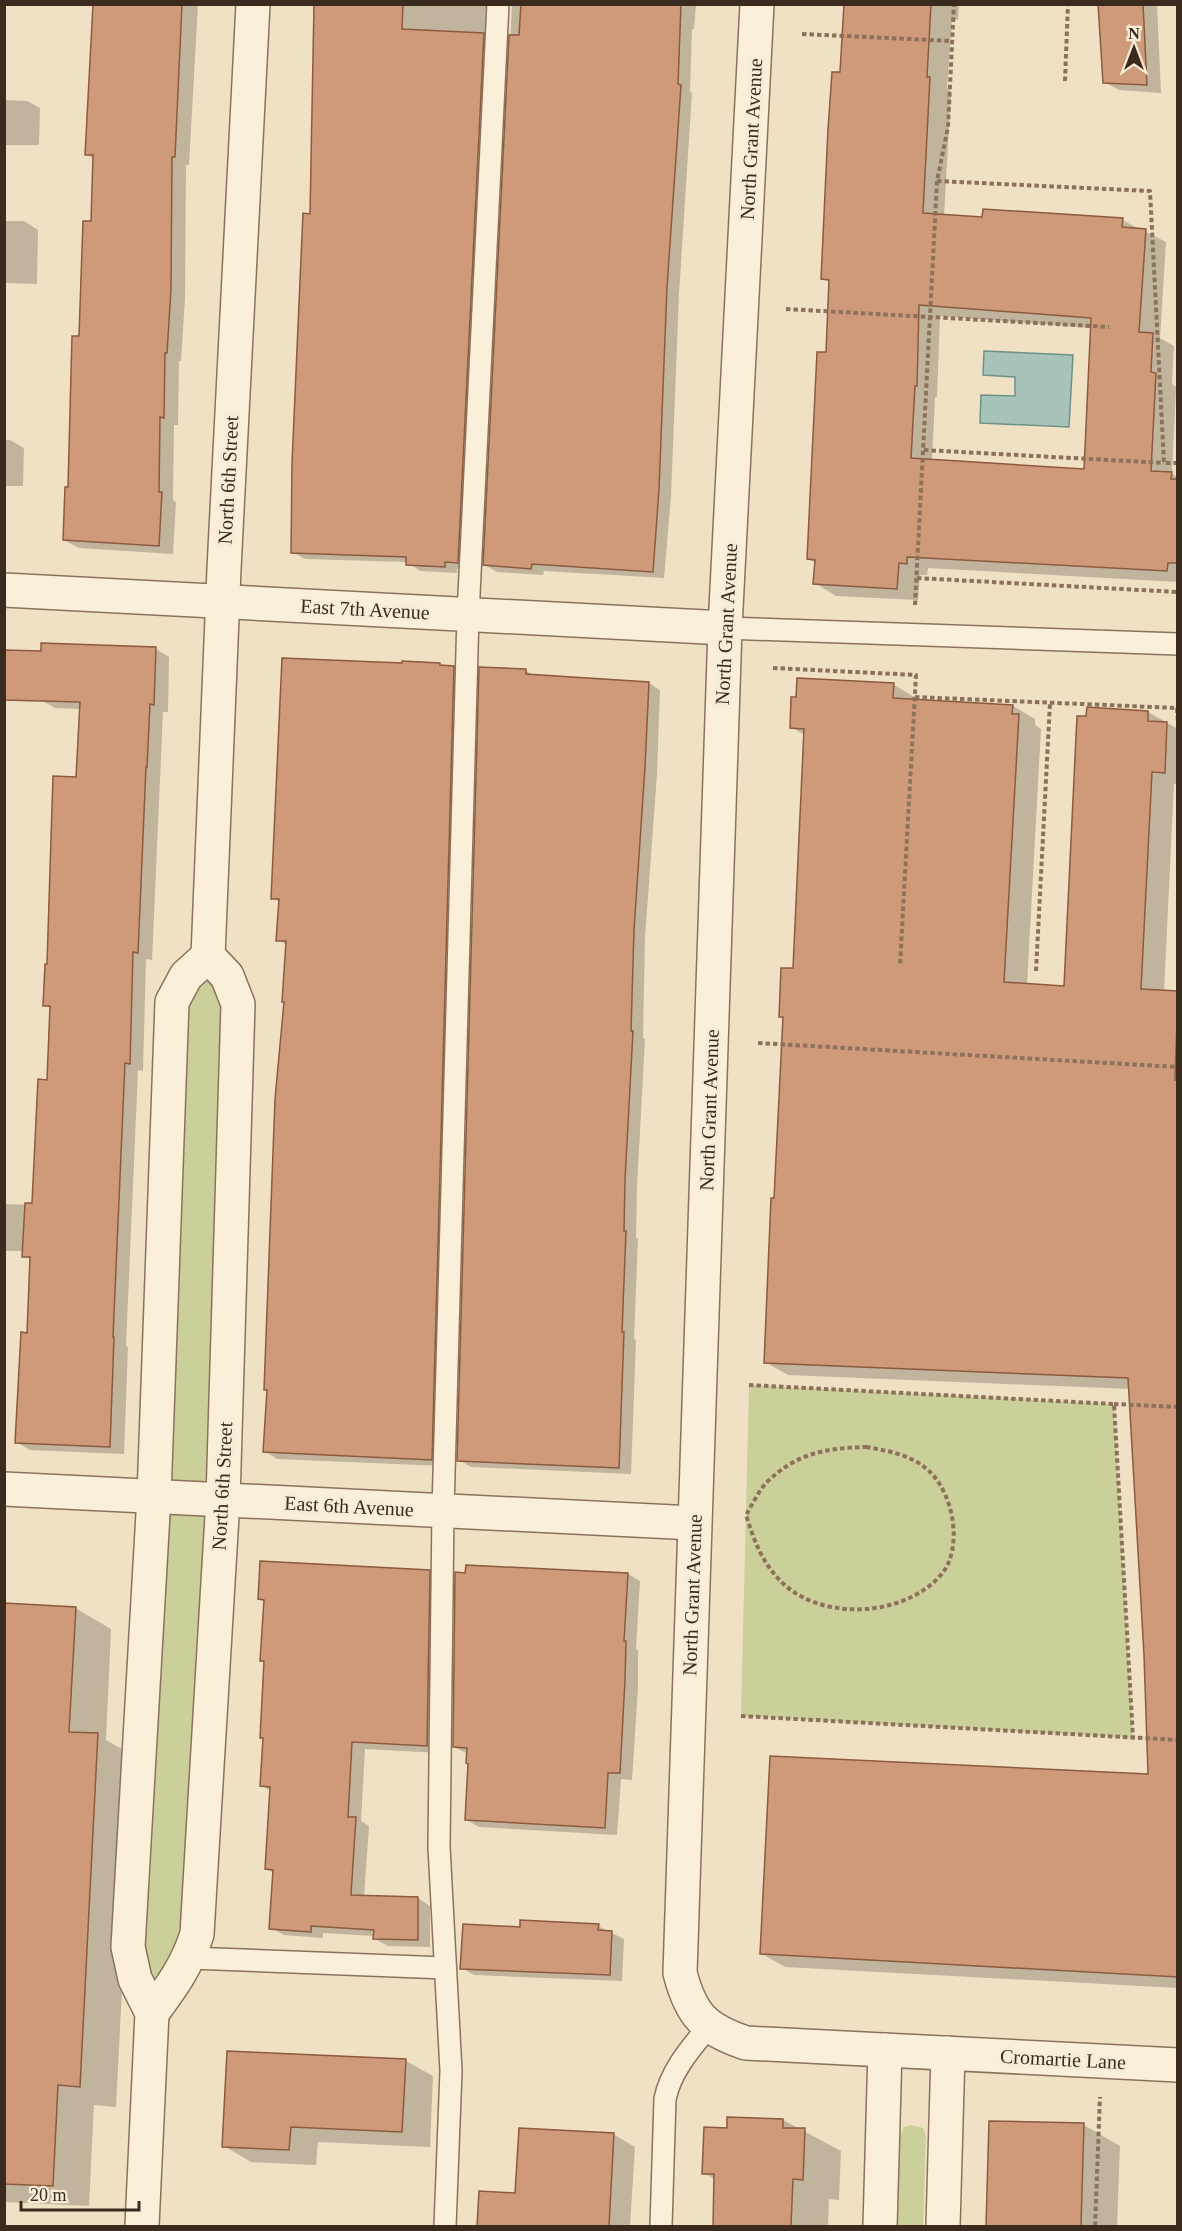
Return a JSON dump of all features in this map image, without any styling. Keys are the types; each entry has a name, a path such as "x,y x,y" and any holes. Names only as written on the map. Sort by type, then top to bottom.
{"street":[{"name":"North 6th Street","path":"152,2013 175,1983 190,1958 197,1934 223,1499 238,1004 227,976 208,956 222,602 252,4"},
{"name":"North Grant Avenue","path":"758,4 725,628 680,1973 686,1997 701,2019 722,2035 746,2043 948,2053"},
{"name":"East 7th Avenue","path":"4,590 725,628"},
{"path":"142,2226 152,2013 135,1979 128,1947 154,1496 172,1002 186,976 208,956"},
{"name":"East 6th Avenue","path":"4,1489 694,1523"},
{"path":"880,2226 885,2050"},
{"path":"943,2226 948,2053"},
{"name":"Cromartie Lane","path":"948,2053 1178,2065"}],"lane":[{"path":"445,2226 451,2071 439,1846 443,1510 468,615 498,4"},
{"path":"725,628 1178,644"},
{"path":"190,1958 445,1968"},
{"path":"661,2226 667,2086 685,2055 709,2026"}],"path":[{"path":"914,635 937,181 948,127 954,4"},
{"path":"1065,81 1068,4"},
{"path":"802,34 952,42"},
{"path":"937,181 1150,191 1164,463"},
{"path":"786,309 1109,327"},
{"path":"924,450 1178,463"},
{"path":"917,578 1178,592"},
{"path":"773,668 916,675 900,965"},
{"path":"915,698 1177,708 1178,723"},
{"path":"1036,972 1050,703"},
{"path":"758,1043 1178,1067"},
{"path":"749,1385 1178,1407"},
{"path":"1114,1404 1133,1738"},
{"path":"866,1447 900,1453 930,1471 947,1497 954,1524 952,1552 942,1574 922,1593 894,1605 883,1607 862,1610 829,1607 800,1595 777,1578 758,1551 746,1515 766,1484 797,1459 831,1448 866,1447"},
{"path":"741,1716 1178,1740"},
{"path":"1095,2226 1100,2096"}],"green space":[{"path":"186,976 227,976 197,1934 152,2013 135,1979"},
{"path":"749,1385 1114,1404 1133,1738 741,1716"},
{"path":"910,2125 923,2128 926,2136 923,2226 897,2226 900,2135 904,2127"}],"water":[{"path":"984,351 1073,355 1069,427 980,423 981,395 1015,396 1015,377 983,375"}],"building":[{"path":"93,4 182,4 175,157 172,157 171,289 167,353 165,353 164,418 160,417 159,492 162,492 159,546 63,540 65,487 68,487 72,336 79,336 83,221 91,221 93,155 85,155"},
{"path":"314,4 403,4 402,29 484,33 458,563 445,562 445,567 406,565 406,557 291,553 292,463 303,213 310,214"},
{"path":"521,4 681,4 678,84 681,85 667,287 659,489 653,572 532,564 531,569 483,565 509,35 519,35"},
{"path":"844,4 931,4 923,213 982,217 983,209 1123,218 1122,227 1146,229 1139,332 1153,333 1151,372 1156,373 1151,471 1172,472 1171,479 1178,479 1178,563 1168,563 1167,571 907,557 907,564 899,563 897,589 813,584 815,560 807,559 817,352 826,352 829,280 821,279 828,129 832,72 840,72","holes":["919,305 1091,318 1084,469 911,458 915,386 917,386"]},
{"path":"1098,4 1143,4 1147,85 1103,83"},
{"path":"41,643 156,647 154,705 150,704 146,767 138,953 133,952 130,1064 125,1063 110,1447 15,1443 21,1332 27,1333 30,1257 22,1257 25,1203 32,1203 38,1079 47,1080 50,1006 43,1006 45,964 47,964 53,776 76,777 80,702 4,700 4,650 41,651"},
{"path":"282,658 402,663 402,661 454,666 432,1460 263,1452 267,1390 264,1390 275,1099 284,1002 282,1002 286,941 276,941 279,899 271,899"},
{"path":"479,667 526,669 526,674 649,682 634,930 631,1031 633,1031 625,1180 624,1231 626,1231 622,1332 624,1332 619,1468 457,1461"},
{"path":"797,678 894,683 893,698 1013,705 1012,714 1019,714 1004,982 1064,986 1077,716 1086,716 1087,707 1148,711 1148,721 1167,722 1165,773 1152,772 1141,989 1178,991 1175,1080 1178,1080 1178,1977 760,1954 770,1756 1148,1774 1144,1655 1128,1378 764,1363 771,1198 774,1198 783,1017 779,1017 781,968 793,968 804,729 790,728 791,697 796,697"},
{"path":"260,1561 430,1570 427,1746 352,1742 348,1817 356,1817 351,1895 418,1897 418,1940 373,1939 374,1930 311,1926 311,1932 269,1929 273,1870 265,1869 270,1787 260,1786 264,1661 260,1661 264,1600 258,1599"},
{"path":"466,1565 628,1573 620,1773 608,1773 605,1828 465,1820 467,1748 453,1747 455,1572 465,1573"},
{"path":"4,1603 76,1607 69,1732 98,1733 80,2087 58,2085 53,2186 4,2184"},
{"path":"520,1920 599,1924 598,1930 612,1931 610,1975 460,1969 463,1924 520,1927"},
{"path":"227,2051 406,2059 402,2132 291,2127 289,2150 222,2147"},
{"path":"727,2117 783,2119 783,2128 805,2128 803,2180 793,2179 791,2226 713,2226 714,2174 702,2174 704,2127 727,2128"},
{"path":"989,2121 1084,2123 1081,2226 986,2226"},
{"path":"519,2128 614,2133 609,2226 477,2226 479,2191 515,2193"}]}
